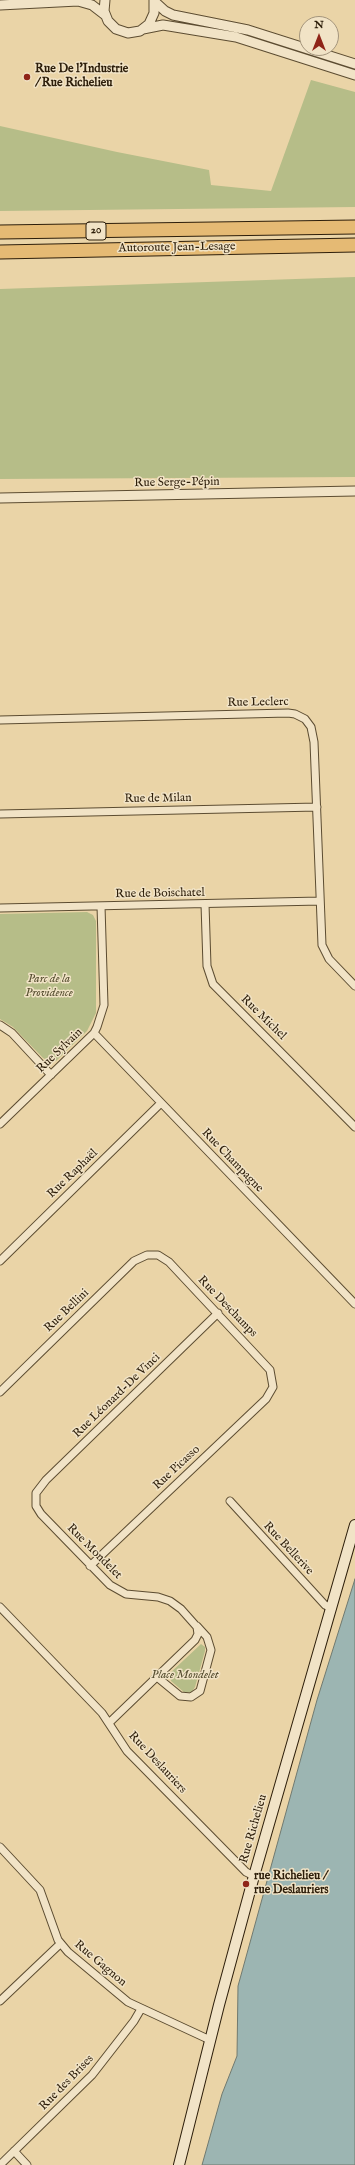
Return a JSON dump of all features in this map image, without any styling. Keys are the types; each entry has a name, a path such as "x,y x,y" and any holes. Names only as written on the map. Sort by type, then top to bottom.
{"highway":[{"name":"Autoroute Jean-Lesage","path":"0,232 355,227"},
{"name":"Autoroute Jean-Lesage","path":"0,252 355,245"}],"main road":[{"name":"Rue Richelieu","path":"179,2165 210,2040 254,1876 355,1525"}],"street":[{"path":"105,0 105,15"},
{"path":"143,29 153,17 154,0"},
{"path":"154,0 165,11 174,15 248,30 355,64"},
{"path":"0,5 78,1 92,4 105,15 110,24 120,31 133,33 143,29 163,25 231,36 355,75"},
{"name":"Rue Serge-Pépin","path":"0,498 355,491"},
{"name":"Rue Leclerc","path":"0,720 295,714 307,721 313,734 323,949 329,959 355,986"},
{"name":"Rue de Milan","path":"0,814 317,807"},
{"name":"Rue de Boischatel","path":"0,908 320,901"},
{"name":"Rue Michel","path":"205,904 207,966 213,984 355,1126"},
{"name":"Rue Sylvain","path":"0,1124 94,1033 102,1015 104,1005 101,906"},
{"path":"0,1025 12,1033 51,1075"},
{"name":"Rue Champagne","path":"94,1033 355,1304"},
{"name":"Rue Raphaël","path":"0,1261 161,1103"},
{"name":"Rue Deschamps","path":"154,1254 169,1262 268,1366 272,1373 273,1383"},
{"name":"Rue Bellini","path":"0,1392 134,1261 143,1256 154,1254"},
{"name":"Rue Léonard-De Vinci","path":"35,1496 38,1488 218,1313"},
{"name":"Rue Picasso","path":"90,1566 263,1402 270,1393 273,1383"},
{"name":"Rue Mondelet","path":"35,1496 39,1511 90,1566 117,1590 130,1595 166,1599 178,1606 207,1636 211,1650 200,1691 191,1697 182,1697 175,1693 157,1677"},
{"name":"Rue Bellerive","path":"230,1501 325,1605 332,1608"},
{"name":"Rue Deslauriers","path":"0,1607 110,1722 120,1742 128,1751 246,1872 254,1876"},
{"path":"110,1722 196,1638 198,1629 195,1623"},
{"name":"Rue Gagnon","path":"0,1847 3,1855 40,1890 60,1944 119,1996 141,2009 210,2040"},
{"path":"0,2001 60,1944"},
{"name":"Rue des Brises","path":"0,2165 92,2074 134,2021 141,2009"},
{"path":"14,2151 27,2165"}],"green space":[{"path":"311,80 355,92 355,207 0,211 0,126 117,152 209,170 211,185 271,191"},
{"path":"355,277 355,477 0,479 0,289"},
{"name":"Parc de la Providence","path":"87,912 93,915 96,921 96,1013 87,1031 56,1061 50,1062 43,1058 13,1027 0,1019 0,914"},
{"name":"Place Mondelet","path":"201,1644 205,1647 205,1651 195,1687 192,1692 185,1693 171,1681 169,1674"}],"water":[{"path":"355,1579 355,2165 202,2165 222,2094 237,2056 238,1986 317,1700"}],"place":[{"name":"Rue De l'Industrie / Rue Richelieu","path":"27,77"},
{"name":"rue Richelieu / rue Deslauriers","path":"246,1884"}]}
